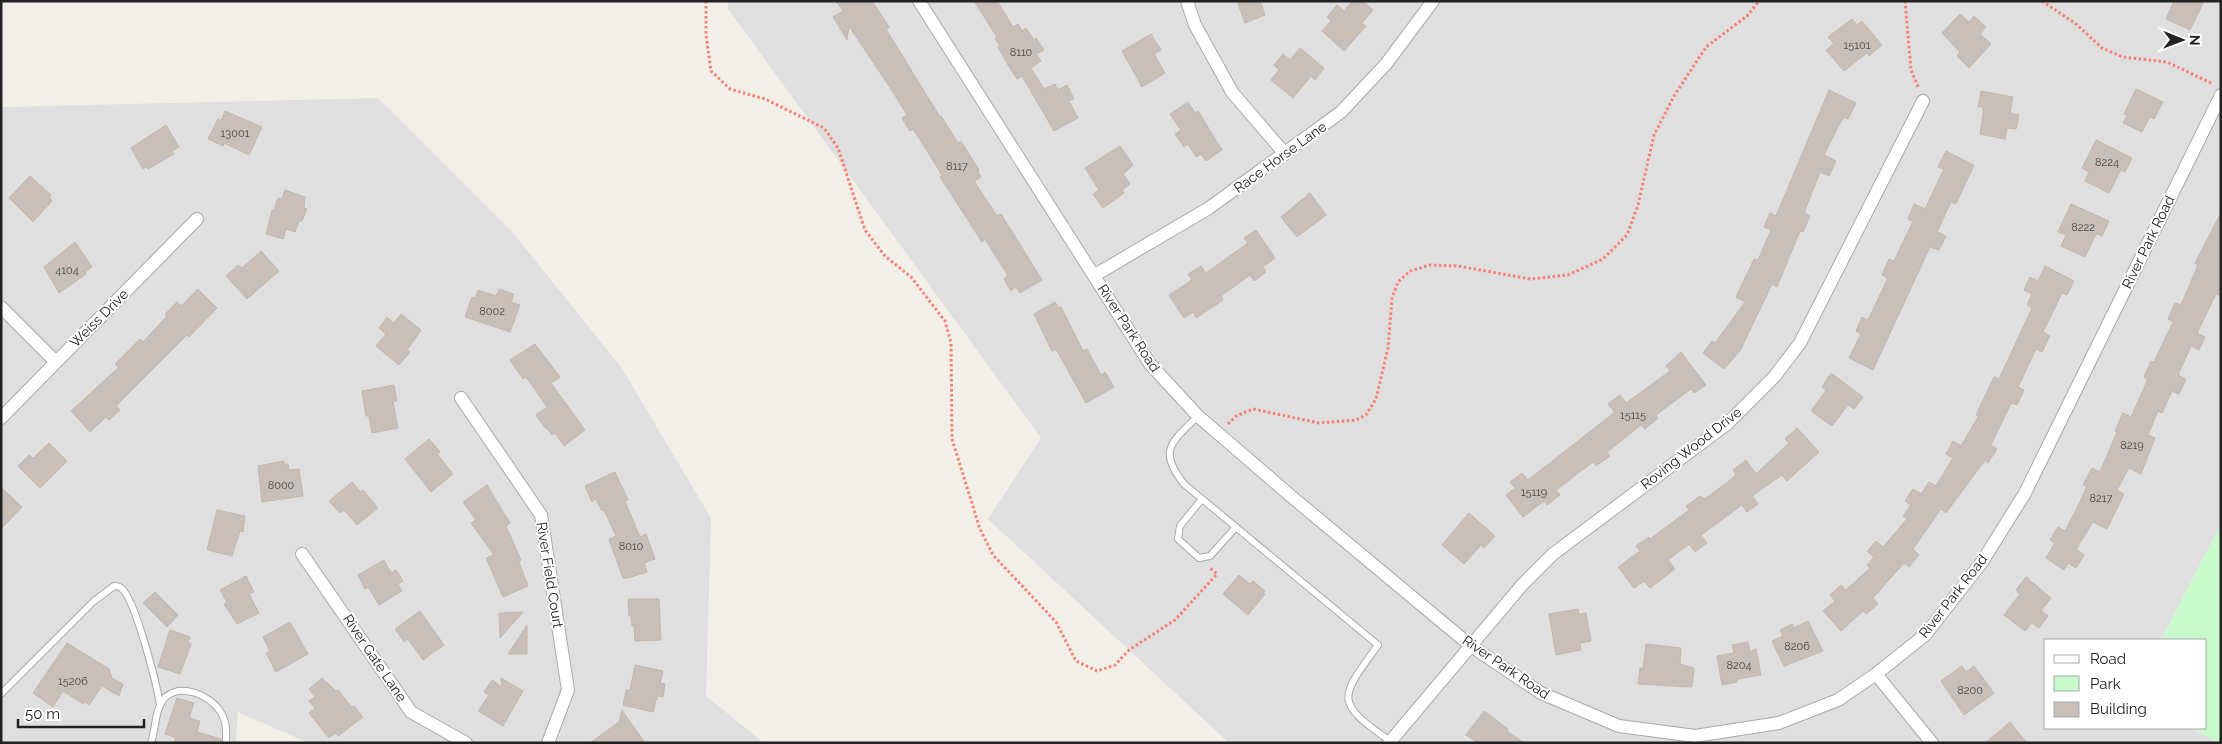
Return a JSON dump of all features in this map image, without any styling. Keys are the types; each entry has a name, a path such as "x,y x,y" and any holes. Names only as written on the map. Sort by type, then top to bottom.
{"street":[{"name":"River Park Road","path":"919,1 1150,364 1198,416 1471,646 1541,693 1619,726 1695,739 1779,723 1838,700 1876,674 1925,635 1982,562 2025,493 2221,95"},
{"path":"1187,1 1195,25 1232,92 1285,154"},
{"name":"Race Horse Lane","path":"1095,275 1209,208 1341,112 1386,64 1433,1"},
{"name":"Roving Wood Drive","path":"1390,742 1522,585 1553,554 1727,424 1774,377 1800,343 1923,101"},
{"name":"Weiss Drive","path":"1,418 197,218"},
{"path":"1,307 55,361"},
{"name":"River Field Court","path":"461,398 541,515 568,690 548,743"},
{"name":"River Gate Lane","path":"302,554 411,712 466,743"},
{"path":"1876,674 1932,743"}],"lane":[{"path":"1198,416 1174,440 1169,451 1169,460 1174,471 1184,484 1378,645 1350,684 1348,699 1352,709 1362,721 1390,742"},
{"path":"1202,499 1180,526 1178,539 1199,558 1210,556 1236,527"},
{"path":"1,694 94,601 114,586 121,587 125,592 137,622 150,658 160,705"},
{"path":"151,743 160,705 167,696 187,690 209,698 224,720 226,743"}],"path":[{"path":"706,1 706,35 711,71 730,89 765,99 824,128 838,148 865,230 885,256 916,284 945,321 951,344 952,439 980,529 993,554 1056,622 1076,661 1097,670 1115,665 1129,650 1175,620 1217,574 1199,558"},
{"path":"1219,434 1236,416 1252,409 1319,423 1356,420 1366,415 1376,399 1388,348 1392,298 1398,282 1410,271 1430,265 1458,266 1530,279 1568,274 1602,260 1627,235 1638,205 1654,135 1674,96 1706,46 1748,16 1759,1"},
{"path":"1905,1 1911,70 1923,101"},
{"path":"2042,1 2076,24 2102,48 2124,57 2167,62 2221,88"}],"shaded area":[{"path":"728,1 2221,1 2221,524 2162,639 2044,639 2044,729 2193,729 2220,743 1229,743 988,519 1041,438 728,9"},
{"path":"378,98 514,234 621,367 711,518 706,696 764,743 308,743 238,712 236,743 1,743 1,107"}],"green space":[{"path":"2221,524 2221,743 2193,729 2207,729 2207,639 2162,639"}],"building":[{"path":"836,1 872,1 889,27 886,29 940,117 958,143 961,141 979,170 978,172 981,177 974,181 997,216 1001,214 1042,280 1020,293 1016,287 1011,291 1004,279 1008,276 985,239 982,242 940,177 942,175 913,129 910,131 902,118 907,115 893,92 849,26 847,40 833,17 843,11"},
{"path":"974,1 997,1 1013,27 1018,24 1022,31 1026,28 1034,40 1036,38 1044,50 1036,54 1041,61 1031,68 1044,89 1055,84 1058,90 1067,85 1074,99 1069,101 1078,118 1054,131 1022,76 1017,79 1008,65 998,47 1000,46 995,38 997,37"},
{"path":"1237,1 1260,1 1265,15 1245,23"},
{"path":"1352,1 1363,1 1373,10 1362,23 1366,26 1344,51 1322,31 1331,21 1327,17 1337,5 1344,11"},
{"path":"2174,1 2204,1 2190,30 2166,19"},
{"path":"1960,14 1969,22 1974,16 1986,27 1980,34 1991,44 1969,68 1957,56 1960,52 1942,33"},
{"path":"1852,19 1857,25 1862,21 1882,45 1869,56 1867,53 1844,71 1826,50 1834,44 1828,37"},
{"path":"1151,34 1161,50 1154,54 1165,73 1142,87 1122,51"},
{"path":"1300,48 1324,68 1315,80 1311,76 1293,98 1271,80 1279,70 1274,65 1283,54 1290,60"},
{"path":"2136,89 2163,102 2154,119 2150,117 2142,132 2123,123 2127,115 2124,114"},
{"path":"1829,90 1856,103 1848,119 1844,117 1839,125 1824,155 1836,161 1829,176 1820,172 1804,213 1810,216 1803,232 1800,231 1777,287 1772,284 1740,351 1724,369 1703,353 1712,341 1715,343 1745,302 1736,297 1754,259 1758,260 1771,230 1764,227 1770,213 1776,216"},
{"path":"1981,91 2013,97 2010,113 2019,115 2016,129 2007,128 2005,139 1980,134 1983,107 1978,107"},
{"path":"1188,102 1195,113 1198,111 1222,150 1206,161 1201,154 1196,157 1188,144 1184,147 1175,134 1181,130 1170,114"},
{"path":"225,111 262,127 249,155 224,143 223,146 208,139 218,119 221,121"},
{"path":"166,125 179,147 172,151 174,154 148,169 146,167 143,169 131,148"},
{"path":"2096,140 2132,158 2125,172 2121,170 2109,193 2085,181 2089,172 2082,168"},
{"path":"1120,146 1133,165 1123,174 1130,184 1122,190 1124,193 1103,208 1093,194 1099,190 1085,168"},
{"path":"1946,151 1974,165 1956,204 1951,202 1937,232 1946,236 1939,250 1930,247 1873,370 1849,358 1861,334 1856,331 1862,317 1868,320 1888,278 1882,275 1889,259 1894,261 1913,221 1908,219 1914,204 1925,209 1944,169 1938,167"},
{"path":"30,176 51,195 49,197 52,201 33,222 9,198"},
{"path":"285,190 305,197 304,208 307,209 302,221 299,221 295,232 286,229 283,239 266,234 272,210 274,210 278,198 282,199"},
{"path":"1310,193 1326,215 1297,237 1281,217"},
{"path":"2071,204 2109,221 2102,236 2096,234 2085,257 2061,246 2066,235 2058,232"},
{"path":"2221,213 2221,296 2216,294 2197,333 2205,337 2199,350 2191,346 2178,375 2186,379 2179,394 2172,391 2162,413 2158,411 2148,435 2155,438 2141,474 2129,468 2117,490 2124,494 2107,529 2093,522 2076,549 2084,555 2076,568 2068,563 2064,570 2046,558 2055,543 2050,540 2058,527 2065,531 2087,486 2083,485 2092,468 2100,472 2123,413 2131,417 2148,379 2144,377 2151,361 2154,362 2173,322 2168,319 2175,303 2181,305 2198,265 2195,263"},
{"path":"1256,230 1275,258 1263,267 1266,272 1254,281 1250,275 1221,296 1223,300 1196,318 1193,312 1184,318 1169,295 1192,280 1188,274 1201,266 1206,273 1248,243 1244,238"},
{"path":"75,242 92,267 85,272 86,274 59,293 44,267"},
{"path":"261,251 279,271 247,299 226,276 238,265 242,268"},
{"path":"2045,266 2074,281 2067,295 2062,293 2043,332 2050,336 2042,352 2036,349 2018,387 2024,390 2017,405 2011,403 1991,445 1997,449 1988,463 1985,460 1946,513 1941,509 1913,549 1919,555 1909,567 1904,563 1873,598 1878,604 1866,614 1863,611 1841,631 1823,611 1835,601 1830,595 1841,585 1846,590 1870,568 1867,565 1874,557 1867,551 1876,541 1883,547 1907,519 1903,516 1911,505 1905,501 1913,489 1921,494 1929,482 1936,486 1953,458 1946,454 1953,441 1961,446 1978,417 1976,415 1994,377 1999,379 2032,308 2027,305 2032,294 2024,290 2030,277 2038,281"},
{"path":"198,289 217,308 189,337 187,335 116,406 120,410 109,420 106,417 90,432 71,411 119,367 115,364 140,339 143,342 177,302 181,306"},
{"path":"499,289 514,294 511,302 520,305 510,332 465,317 472,297 475,298 478,290 496,296"},
{"path":"1055,302 1059,308 1061,307 1083,351 1087,349 1101,375 1105,372 1114,387 1086,403 1056,349 1052,351 1034,314"},
{"path":"401,314 421,330 407,350 410,352 399,365 376,346 386,334 379,328 387,317 394,323"},
{"path":"535,344 560,377 551,383 585,430 564,446 555,433 552,435 536,415 547,407 526,377 523,379 510,360"},
{"path":"1681,352 1706,385 1694,393 1691,389 1656,415 1658,418 1645,429 1641,425 1607,452 1610,456 1596,466 1593,462 1556,490 1560,495 1547,505 1544,501 1523,517 1506,495 1515,488 1510,482 1522,473 1528,480 1615,412 1608,404 1620,395 1626,403 1670,371 1666,366"},
{"path":"1831,373 1863,397 1854,409 1848,405 1832,426 1811,411 1826,390 1822,387"},
{"path":"394,385 397,401 393,402 398,428 372,433 369,416 366,416 362,391"},
{"path":"1797,428 1819,452 1787,481 1782,475 1752,496 1758,504 1747,512 1742,505 1701,535 1707,543 1695,552 1689,544 1668,560 1675,569 1650,588 1644,581 1634,588 1618,567 1640,551 1636,546 1649,537 1650,539 1689,510 1686,506 1700,496 1704,499 1728,482 1736,475 1733,470 1746,460 1756,474 1789,443 1785,439"},
{"path":"429,439 440,452 437,454 453,474 431,492 405,459"},
{"path":"49,443 67,461 40,488 18,466 29,455 33,458"},
{"path":"284,461 284,464 288,464 289,470 299,469 303,496 262,502 258,466"},
{"path":"615,472 628,500 625,501 640,537 646,534 655,559 644,563 647,572 628,578 623,578 609,539 616,536 604,510 602,511 596,499 592,502 585,486"},
{"path":"352,482 361,492 363,490 378,508 357,525 344,510 340,513 329,501"},
{"path":"487,485 510,523 506,526 521,560 519,562 528,586 503,597 486,558 494,555 471,523 476,520 463,502"},
{"path":"1,487 22,507 1,529"},
{"path":"217,510 245,516 243,532 240,531 232,556 207,550"},
{"path":"1469,513 1495,536 1484,548 1481,545 1464,564 1442,545"},
{"path":"384,560 391,573 396,570 403,581 398,584 402,591 379,605 368,587 365,589 358,575"},
{"path":"1239,575 1250,584 1253,581 1265,591 1263,593 1265,594 1248,615 1223,594"},
{"path":"246,576 254,592 249,594 259,613 237,624 224,604 227,602 220,590"},
{"path":"2026,577 2051,598 2041,611 2048,616 2039,628 2032,623 2025,631 2004,615 2020,594 2016,590"},
{"path":"155,592 178,615 167,627 143,603"},
{"path":"628,599 659,599 661,640 635,641 634,626 632,626 631,616 629,616"},
{"path":"1578,609 1579,614 1586,613 1591,641 1580,643 1581,650 1556,655 1549,614"},
{"path":"420,611 444,645 423,660 408,639 404,642 395,629"},
{"path":"523,612 500,638 499,613"},
{"path":"1808,621 1823,651 1784,666 1772,641 1783,636 1780,630 1792,624 1794,628"},
{"path":"290,622 308,654 276,672 266,653 270,651 263,637"},
{"path":"527,625 527,654 508,654"},
{"path":"170,630 190,637 188,642 191,644 180,674 158,667"},
{"path":"1748,642 1750,652 1756,649 1761,675 1737,679 1737,682 1722,685 1717,656 1734,653 1732,645"},
{"path":"67,643 109,669 112,678 123,684 119,696 102,686 89,705 84,702 83,704 63,691 53,707 33,693"},
{"path":"1646,644 1681,648 1680,664 1694,668 1692,687 1638,684 1640,668 1643,668"},
{"path":"635,665 663,671 660,683 665,684 663,697 657,696 653,712 623,705 626,690 630,690"},
{"path":"1962,666 1966,672 1974,666 1994,693 1964,715 1941,681"},
{"path":"322,678 336,691 338,690 363,717 338,736 336,733 329,738 309,713 315,708 309,701 315,697 309,689"},
{"path":"501,678 523,691 503,726 478,711 489,695 484,692 492,680 502,687"},
{"path":"177,698 194,703 189,718 200,721 197,732 221,739 221,743 174,743 176,738 165,734"},
{"path":"622,710 645,743 590,743 619,722"},
{"path":"1484,711 1524,743 1478,743 1466,735"},
{"path":"2010,722 2027,743 1985,743"}]}
